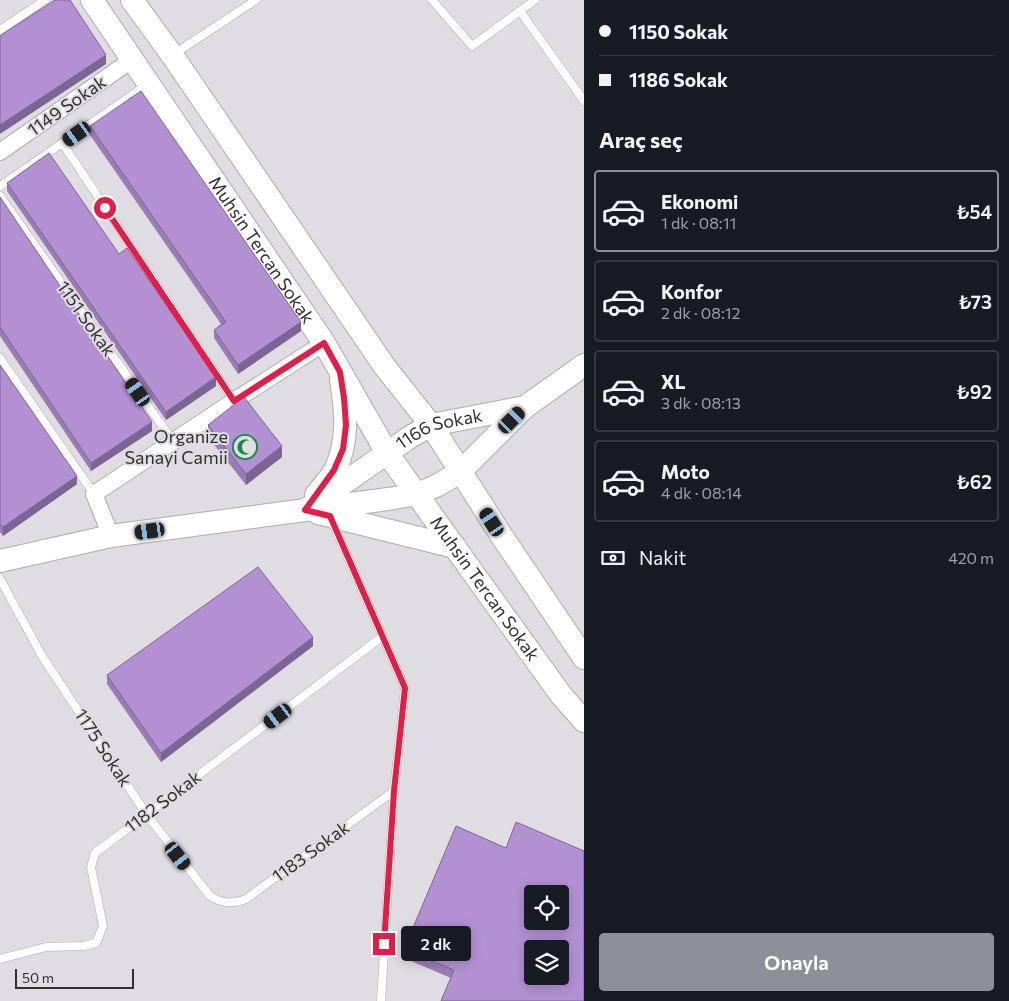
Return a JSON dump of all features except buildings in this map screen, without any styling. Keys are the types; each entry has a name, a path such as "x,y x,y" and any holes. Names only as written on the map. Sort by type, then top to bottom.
{"street":[{"name":"Muhsin Tercan Sokak","path":"92,0 150,83 324,343 387,453 561,695 584,722"},
{"name":"Muhsin Tercan Sokak","path":"132,0 172,55 385,367 431,425 460,472 584,658"},
{"name":"1149 Sokak","path":"0,152 133,59"},
{"path":"111,536 94,494 324,343"},
{"name":"1166 Sokak","path":"0,561 111,536 418,494 460,472 525,407 584,365"},
{"path":"340,372 346,425 343,449 334,470 305,510 456,547"},
{"name":"1166 Sokak","path":"305,510 410,437 431,425 525,407"}],"lane":[{"path":"0,30 45,0"},
{"path":"172,55 256,0"},
{"path":"432,0 472,46 535,0"},
{"path":"520,11 584,101"},
{"path":"0,186 150,83"},
{"path":"62,144 234,401"},
{"name":"1151 Sokak","path":"0,196 173,441"},
{"path":"0,358 94,494"},
{"path":"330,516 405,688 394,791 381,1001"},
{"name":"1175 Sokak","path":"0,579 42,656 147,815 210,896 224,903"},
{"name":"1182 Sokak","path":"0,959 46,947 84,946 96,943 103,926 91,867 94,853 383,636"},
{"name":"1183 Sokak","path":"224,903 234,903 246,899 394,791"}],"place":[{"name":"Organize Sanayi Camii","path":"245,447"}],"route":[{"path":"105,208 234,401 324,343 340,372 346,425 343,449 334,470 305,510 330,516 405,688 394,791 384,944"}]}
